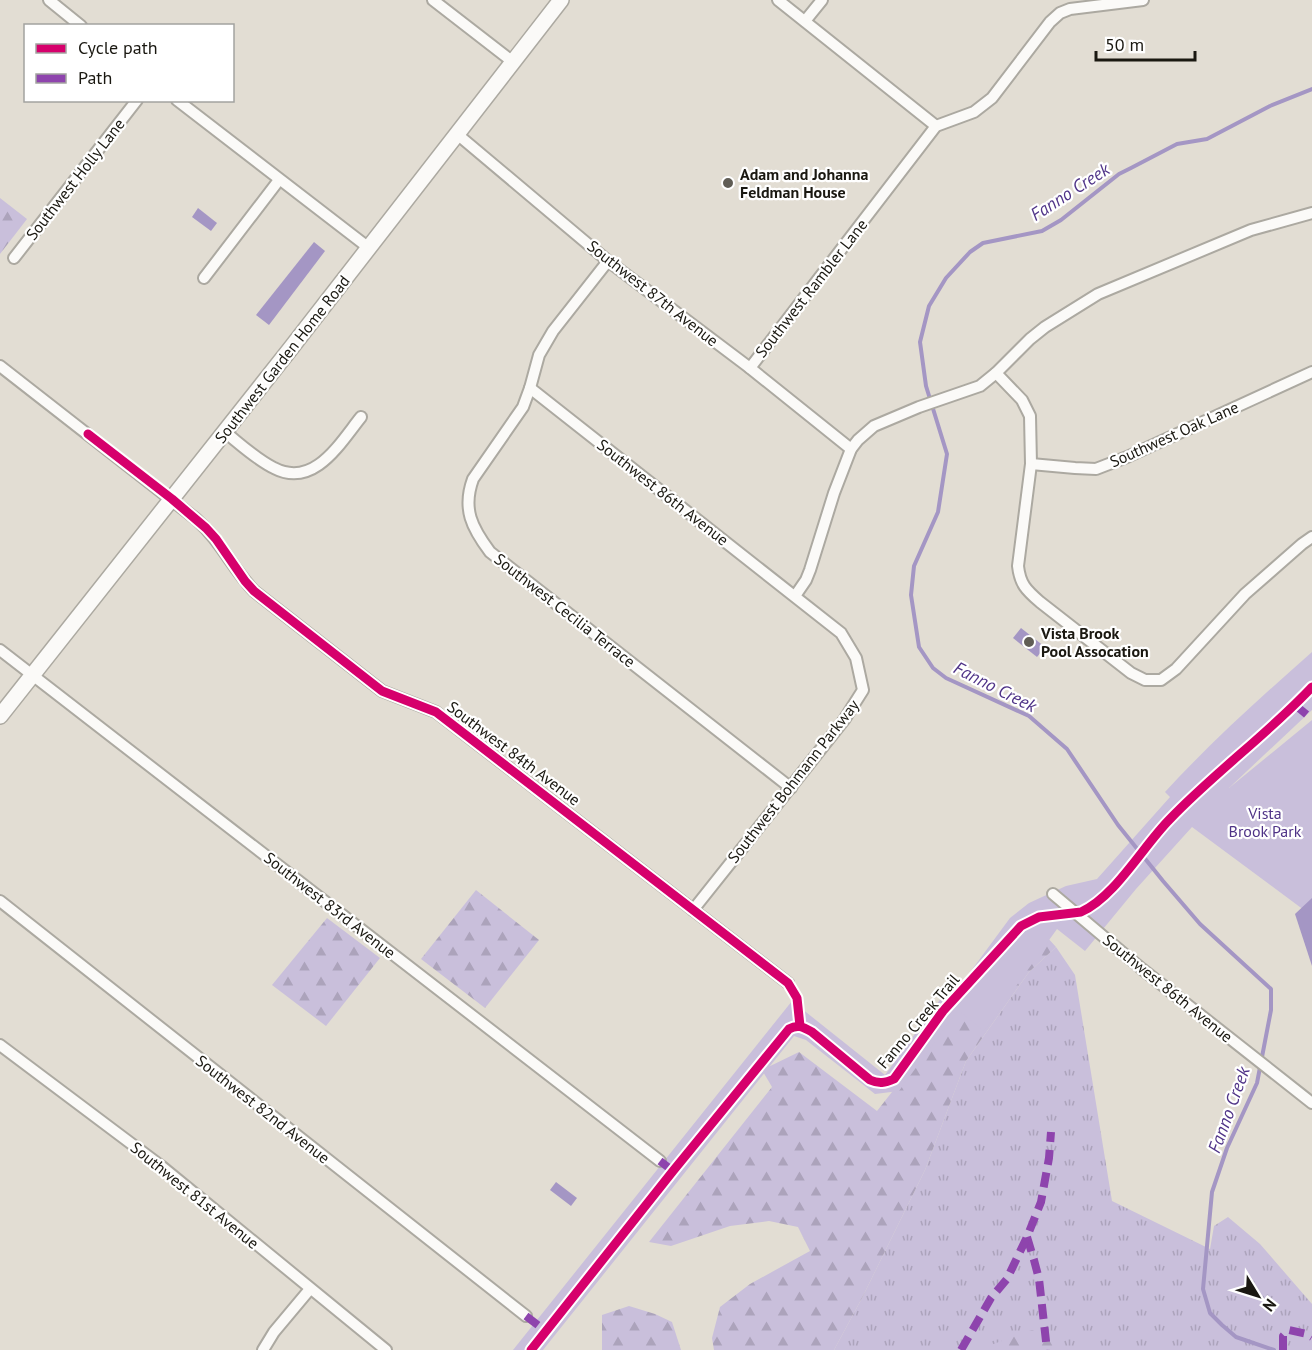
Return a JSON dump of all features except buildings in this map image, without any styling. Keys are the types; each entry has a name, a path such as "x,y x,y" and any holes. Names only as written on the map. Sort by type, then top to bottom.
{"main road":[{"name":"Southwest Garden Home Road","path":"0,716 225,432 561,0"}],"street":[{"path":"49,0 79,24"},
{"path":"433,0 513,62"},
{"path":"778,0 936,126 975,112 992,98 1050,22 1060,14 1080,7 1143,0"},
{"path":"806,21 822,0"},
{"name":"Southwest Holly Lane","path":"14,258 135,102"},
{"path":"180,102 369,248"},
{"name":"Southwest Rambler Lane","path":"750,368 936,126"},
{"name":"Southwest 87th Avenue","path":"457,134 608,261 750,368 851,449"},
{"path":"204,278 279,180"},
{"path":"795,596 810,570 834,493 851,449 874,426 919,407 980,386 996,374 1045,327 1098,294 1251,230 1312,213"},
{"name":"Southwest Cecilia Terrace","path":"608,261 545,344 539,355 523,407 474,479 469,492 468,508 473,525 490,552 791,788"},
{"name":"Southwest 84th Avenue","path":"0,366 201,524 216,539 254,591 382,691 436,712 788,983"},
{"name":"Southwest Oak Lane","path":"1031,464 1096,469 1312,372"},
{"path":"996,374 1022,400 1030,416 1031,464 1018,566 1020,579 1027,591 1131,673 1145,680 1161,680 1176,669 1245,594 1312,537"},
{"name":"Southwest 86th Avenue","path":"530,388 795,596"},
{"path":"225,432 271,467 284,472 301,473 310,471 324,462 361,417"},
{"name":"Southwest Bohmann Parkway","path":"693,910 844,720 863,690 856,658 841,633 795,596"},
{"name":"Southwest 83rd Avenue","path":"0,650 660,1161"},
{"name":"Southwest 86th Avenue","path":"1053,894 1142,969 1312,1103"},
{"name":"Southwest 82nd Avenue","path":"0,901 526,1316"},
{"name":"Southwest 81st Avenue","path":"0,1045 160,1166 386,1350"},
{"path":"262,1350 310,1289"}],"green space":[{"path":"0,198 27,219 0,254"},
{"name":"Vista Brook Park","path":"1312,652 1312,710 1229,788 1312,720 1312,916 1192,827 1136,889 1085,951 1057,929 984,1031 958,1010 899,1091 875,1094 806,1040 794,1036 543,1350 513,1350 792,1001 885,1075 942,997 948,1002 1010,918 1029,903 1066,886 1097,879 1170,797 1165,792 1182,773"},
{"path":"476,890 539,940 485,1008 421,959"},
{"path":"327,918 380,958 326,1026 272,985"},
{"path":"1037,926 1056,947 1029,972 966,1061 925,1170 834,1350 714,1350 712,1338 720,1307 750,1284 810,1251 798,1227 769,1221 730,1226 671,1246 649,1242 772,1087 762,1070 799,1052 877,1111 981,979"},
{"path":"1056,947 1075,975 1112,1201 1210,1249 1214,1226 1228,1217 1260,1244 1312,1304 1312,1350 834,1350 925,1170 966,1061 1029,972"},
{"path":"629,1306 672,1322 681,1350 602,1350 602,1315"},
{"path":"1032,1330 1063,1343 1066,1350 977,1350"}],"shaded area":[{"path":"198,208 217,223 211,231 192,217"},
{"path":"314,242 325,251 269,325 256,315"},
{"name":"Vista Brook Pool Assocation","path":"1021,628 1045,647 1037,657 1013,638"},
{"path":"1312,898 1312,966 1295,914"},
{"path":"556,1182 577,1198 571,1206 550,1190"}],"waterway":[{"name":"Fanno Creek","path":"1274,1350 1236,1337 1222,1325 1210,1313 1203,1289 1212,1192 1227,1148 1257,1083 1271,1010 1271,989 1200,924 1163,881 1118,825 1067,749 1029,716 946,678 933,668 919,647 911,595 914,566 938,512 947,454 926,386 920,342 929,306 946,278 970,252 983,243 1042,231 1061,220 1119,174 1177,144 1207,139 1270,106 1312,89"}],"marked path":[{"path":"1295,705 1312,719"},
{"path":"961,1350 991,1298 1007,1279 1027,1237 1041,1202 1051,1132"},
{"path":"660,1161 673,1171"},
{"path":"1027,1237 1039,1279 1047,1350"},
{"path":"526,1316 547,1332"},
{"path":"1283,1350 1283,1336 1289,1330 1312,1337"}],"cycle path":[{"path":"88,434 206,528 254,591 382,691 436,712 788,983 797,998 800,1026"},
{"name":"Fanno Creek Trail","path":"531,1350 789,1029 800,1027 812,1032 870,1080 882,1082 894,1079 943,1011 1021,926 1039,917 1081,912 1093,905 1117,883 1160,830 1187,802 1278,721 1312,687"}],"place":[{"name":"Adam and Johanna Feldman House","path":"728,183"},
{"name":"Vista Brook Pool Assocation","path":"1029,642"}]}
